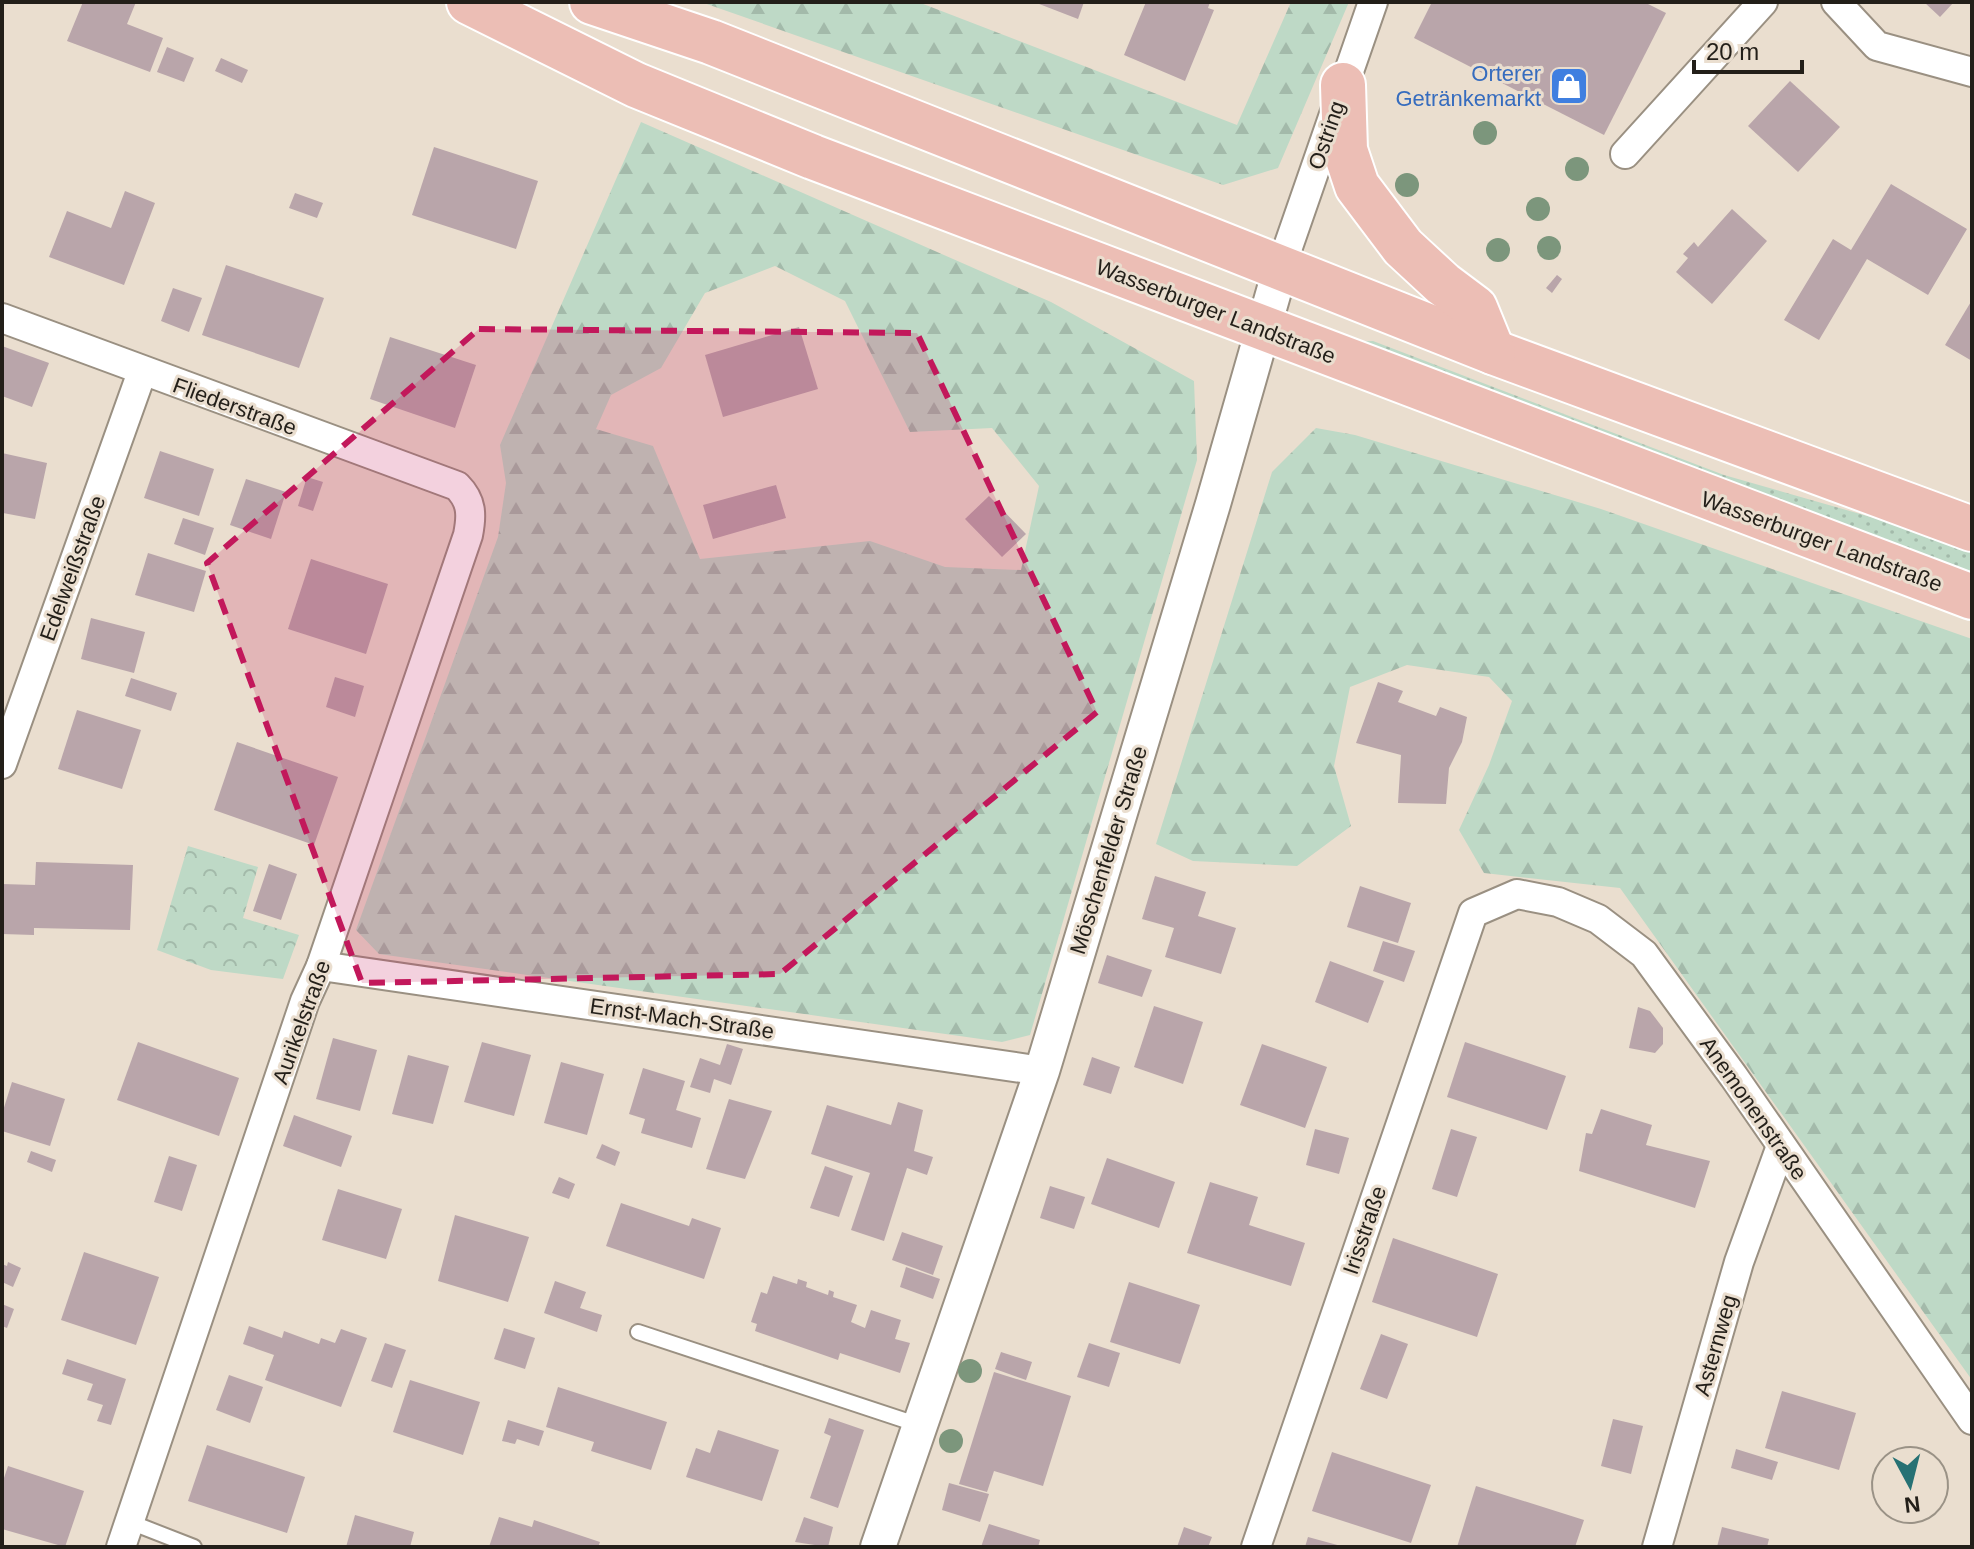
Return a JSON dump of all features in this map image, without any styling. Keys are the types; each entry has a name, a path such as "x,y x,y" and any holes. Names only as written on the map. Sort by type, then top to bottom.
{"main road":[{"name":"Wasserburger Landstraße","path":"469,2 636,85 1261,329 1972,597"},
{"path":"592,2 711,42 1493,352 1972,529"},
{"path":"1343,85 1345,150 1357,186 1403,247 1475,308 1493,352"}],"street":[{"name":"Ostring","path":"1280,270 1373,2"},
{"path":"1625,154 1763,2"},
{"path":"1836,2 1877,46 1972,72"},
{"name":"Möschenfelder Straße","path":"878,1547 1042,1071 1213,504 1280,270"},
{"name":"Fliederstraße","path":"2,318 457,486 467,496"},
{"name":"Edelweißstraße","path":"2,764 142,372"},
{"name":"Aurikelstraße","path":"126,1534 305,1001 321,966 468,535 471,517 467,496"},
{"name":"Anemonenstraße","path":"1473,913 1517,894 1558,902 1598,919 1644,954 1972,1420"},
{"name":"Irisstraße","path":"1256,1547 1473,913"},
{"name":"Ernst-Mach-Straße","path":"321,966 1042,1071"},
{"name":"Asternweg","path":"1657,1547 1739,1262 1781,1146"}],"lane":[{"path":"638,1332 919,1425"},
{"path":"126,1534 194,1547"}],"highlighted area":[{"path":"479,329 917,333 1097,712 780,974 362,983 207,563"}],"green space":[{"path":"701,2 918,2 1237,125 1291,2 1349,2 1278,168 1223,185"},
{"path":"641,122 1051,302 1194,381 1197,460 1030,1035 1002,1042 379,954 356,930 498,537 506,483 500,445","holes":["775,266 845,301 910,432 992,428 1039,486 1021,570 945,567 870,541 700,559 653,446 596,429 611,395 661,368 705,293"]},
{"path":"1373,341 1724,475 1972,546 1972,578 1343,342"},
{"path":"1316,428 1355,435 1601,509 1972,639 1972,1380 1620,888 1484,873 1459,830 1489,765 1512,701 1489,677 1407,665 1350,687 1334,766 1351,826 1297,866 1193,861 1156,844 1272,472"},
{"path":"188,846 258,867 243,918 299,935 283,979 211,970 157,950"}],"building":[{"path":"83,2 136,2 127,24 163,38 150,72 67,41"},
{"path":"1034,2 1084,2 1078,19"},
{"path":"1146,2 1210,2 1208,8 1214,10 1185,81 1124,55"},
{"name":"Orterer Getränkemarkt","path":"1432,2 1644,2 1666,13 1604,135 1414,38"},
{"path":"1924,2 1954,2 1940,17"},
{"path":"167,47 194,58 184,82 157,72"},
{"path":"221,58 248,70 242,83 215,71"},
{"path":"1790,81 1840,127 1798,172 1748,126"},
{"path":"434,147 538,181 516,249 412,215"},
{"path":"1891,184 1967,229 1928,295 1867,259 1819,340 1784,320 1833,239 1851,250"},
{"path":"125,191 155,203 124,285 49,257 67,211 111,228"},
{"path":"295,193 323,203 317,218 289,208"},
{"path":"1732,209 1767,241 1712,304 1676,272 1688,258 1683,254 1694,242 1698,247"},
{"path":"226,265 324,298 299,368 202,335"},
{"path":"1557,275 1562,279 1552,293 1546,288"},
{"path":"173,288 202,298 189,332 161,321"},
{"path":"1972,300 1972,361 1945,345"},
{"path":"799,327 818,389 723,417 705,355"},
{"path":"390,337 476,365 455,428 370,399"},
{"path":"2,346 49,363 32,407 2,396"},
{"path":"160,451 214,469 199,516 144,498"},
{"path":"2,453 47,463 35,519 3,513"},
{"path":"307,477 323,482 313,511 298,506"},
{"path":"246,479 286,492 271,539 230,525"},
{"path":"776,485 786,518 713,539 703,505"},
{"path":"989,496 1026,534 1002,557 965,519"},
{"path":"183,518 214,528 205,555 174,544"},
{"path":"148,553 206,571 194,612 135,595"},
{"path":"311,559 388,584 366,654 288,629"},
{"path":"91,618 145,632 134,673 81,659"},
{"path":"335,677 364,686 355,717 326,707"},
{"path":"131,678 177,693 171,711 125,696"},
{"path":"1378,682 1403,691 1398,702 1436,716 1440,707 1467,717 1462,742 1449,768 1446,804 1398,803 1401,755 1356,743"},
{"path":"77,710 141,730 122,789 58,769"},
{"path":"237,742 338,777 314,845 214,810"},
{"path":"36,862 133,865 130,930 34,928 34,935 2,934 2,884 35,885"},
{"path":"269,864 297,874 281,920 253,911"},
{"path":"1155,876 1206,892 1198,916 1236,928 1221,974 1165,957 1174,928 1142,919"},
{"path":"1360,886 1411,903 1398,943 1347,927"},
{"path":"1383,941 1415,951 1404,982 1373,971"},
{"path":"1107,955 1152,970 1142,997 1098,983"},
{"path":"1330,961 1384,981 1368,1023 1315,1002"},
{"path":"1154,1006 1203,1022 1183,1084 1134,1067"},
{"path":"1638,1007 1650,1011 1663,1028 1663,1044 1655,1053 1629,1048"},
{"path":"333,1038 377,1050 360,1111 316,1099"},
{"path":"138,1042 239,1078 219,1136 117,1100"},
{"path":"482,1042 531,1055 514,1116 464,1102"},
{"path":"1465,1042 1566,1076 1547,1130 1447,1097"},
{"path":"727,1044 743,1049 731,1085 714,1079 710,1093 690,1087 700,1058 720,1065"},
{"path":"1262,1044 1327,1067 1305,1128 1240,1105"},
{"path":"408,1055 449,1066 433,1124 392,1114"},
{"path":"1092,1057 1120,1067 1111,1094 1083,1085"},
{"path":"561,1062 604,1074 587,1135 544,1123"},
{"path":"643,1068 685,1081 676,1110 701,1118 692,1148 641,1133 645,1119 629,1114"},
{"path":"12,1082 65,1099 50,1146 2,1131 2,1114"},
{"path":"729,1099 772,1111 745,1179 706,1169"},
{"path":"898,1102 923,1110 914,1151 933,1157 927,1175 907,1168 884,1241 851,1230 870,1173 811,1154 827,1105 891,1125"},
{"path":"1601,1109 1652,1125 1646,1145 1710,1161 1695,1208 1579,1171 1586,1133 1592,1134"},
{"path":"294,1115 352,1136 341,1167 283,1146"},
{"path":"1315,1129 1349,1138 1339,1174 1306,1165"},
{"path":"1451,1129 1477,1137 1457,1197 1432,1189"},
{"path":"602,1144 620,1152 615,1166 596,1158"},
{"path":"31,1151 56,1160 52,1172 27,1162"},
{"path":"169,1156 197,1165 182,1211 154,1202"},
{"path":"1107,1158 1175,1182 1159,1228 1091,1204"},
{"path":"825,1166 853,1176 839,1217 810,1208"},
{"path":"559,1177 575,1184 569,1199 552,1193"},
{"path":"1210,1182 1258,1197 1249,1225 1305,1243 1291,1286 1187,1253"},
{"path":"1050,1186 1085,1197 1074,1229 1040,1218"},
{"path":"338,1189 402,1209 386,1259 322,1240"},
{"path":"621,1203 689,1226 692,1218 721,1228 704,1279 606,1246"},
{"path":"455,1215 529,1237 508,1302 438,1281"},
{"path":"902,1232 943,1246 933,1275 892,1260"},
{"path":"1393,1238 1498,1274 1477,1337 1372,1302"},
{"path":"84,1252 159,1277 136,1345 61,1320"},
{"path":"8,1262 21,1268 13,1287 2,1282 2,1264 7,1266"},
{"path":"906,1267 940,1279 933,1299 900,1287"},
{"path":"773,1276 797,1284 798,1279 807,1282 806,1287 828,1295 829,1290 834,1292 833,1297 857,1305 851,1322 865,1328 871,1310 901,1320 895,1339 910,1343 900,1373 840,1353 838,1360 755,1331 757,1324 751,1322 761,1292 767,1294"},
{"path":"555,1281 586,1292 580,1308 602,1315 597,1332 544,1313"},
{"path":"1129,1282 1200,1305 1180,1364 1110,1342"},
{"path":"2,1304 14,1309 7,1328 2,1326"},
{"path":"249,1326 282,1338 284,1331 319,1344 321,1338 335,1343 341,1329 367,1338 341,1407 265,1380 274,1355 243,1344"},
{"path":"504,1328 535,1338 525,1369 494,1359"},
{"path":"1381,1334 1408,1344 1387,1399 1360,1389"},
{"path":"385,1343 406,1350 392,1388 371,1381"},
{"path":"1089,1343 1120,1353 1109,1387 1077,1377"},
{"path":"1001,1352 1032,1362 1026,1380 995,1369"},
{"path":"67,1359 126,1379 111,1425 97,1421 103,1405 87,1400 93,1384 62,1374"},
{"path":"994,1372 1071,1396 1043,1486 994,1471 987,1492 959,1484"},
{"path":"229,1375 263,1387 250,1423 216,1410"},
{"path":"410,1380 480,1402 463,1455 393,1432"},
{"path":"558,1387 667,1422 651,1470 591,1451 594,1442 546,1427"},
{"path":"1782,1391 1856,1413 1839,1470 1765,1448"},
{"path":"829,1418 864,1430 838,1508 810,1498 831,1436 824,1433"},
{"path":"1613,1419 1643,1426 1631,1474 1601,1466"},
{"path":"508,1420 544,1431 539,1446 517,1439 515,1444 502,1441"},
{"path":"718,1430 779,1450 762,1501 686,1477 696,1448 710,1453"},
{"path":"207,1445 305,1477 287,1533 188,1501"},
{"path":"1736,1449 1778,1462 1772,1480 1731,1468"},
{"path":"1332,1452 1431,1485 1411,1543 1312,1511"},
{"path":"8,1466 84,1491 65,1547 2,1529 2,1484"},
{"path":"949,1483 989,1494 980,1522 942,1510"},
{"path":"1476,1486 1584,1520 1575,1547 1457,1547"},
{"path":"355,1515 414,1532 410,1547 346,1547"},
{"path":"499,1517 532,1527 534,1520 600,1542 598,1547 489,1547"},
{"path":"804,1517 833,1527 828,1547 795,1542"},
{"path":"989,1524 1040,1540 1038,1547 981,1547"},
{"path":"1184,1527 1212,1537 1208,1547 1177,1547"},
{"path":"1722,1527 1769,1539 1767,1547 1717,1547"},
{"path":"1308,1537 1341,1546 1305,1547"}],"place":[{"name":"Orterer Getränkemarkt","path":"1569,86"}]}
